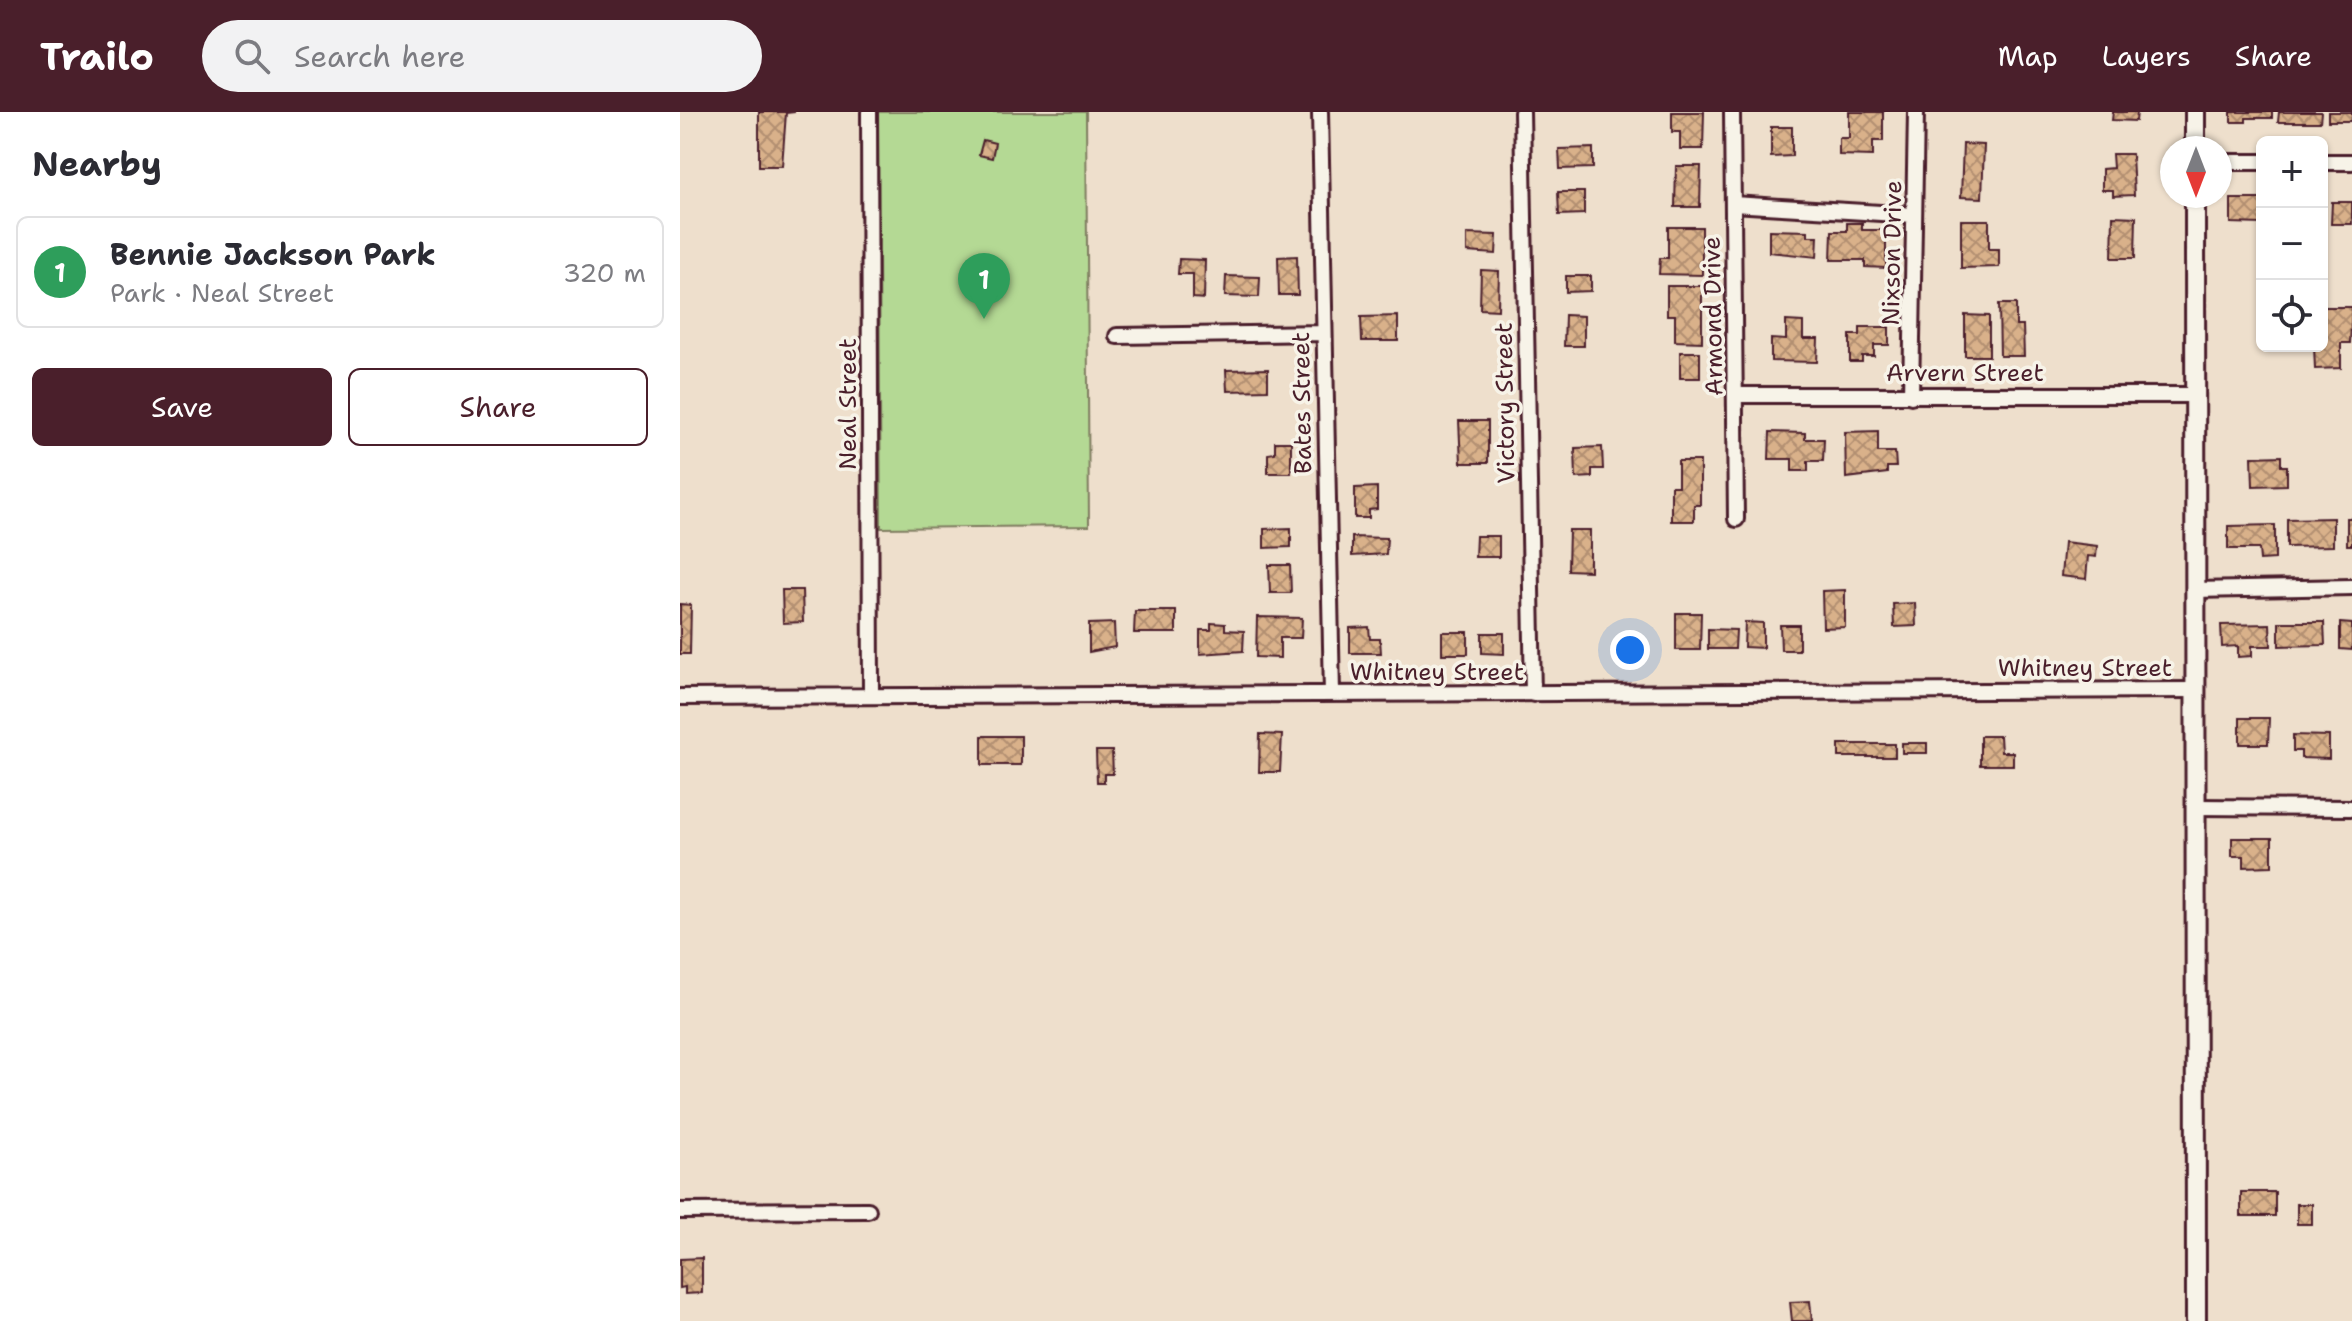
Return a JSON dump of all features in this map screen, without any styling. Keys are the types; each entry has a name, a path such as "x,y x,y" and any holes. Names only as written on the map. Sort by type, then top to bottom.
{"street":[{"name":"Neal Street","path":"869,112 871,696"},
{"name":"Bates Street","path":"1320,112 1332,694"},
{"name":"Victory Street","path":"1522,112 1533,694"},
{"name":"Armond Drive","path":"1732,112 1736,519"},
{"name":"Nixson Drive","path":"1911,396 1916,112"},
{"path":"2195,112 2195,136"},
{"path":"2232,162 2256,162"},
{"path":"2328,162 2352,162"},
{"path":"1733,204 1914,215"},
{"path":"2195,208 2196,1321"},
{"path":"1117,336 1323,333"},
{"name":"Arvern Street","path":"1736,395 2194,395"},
{"path":"2194,590 2352,587"},
{"name":"Whitney Street","path":"680,697 2194,690"},
{"path":"2194,807 2352,808"},
{"path":"680,1211 868,1210"}],"green space":[{"path":"878,112 1086,112 1089,526 881,528"}],"building":[{"path":"759,112 795,112 786,113 782,166 759,166"},
{"path":"1672,112 1704,112 1703,149 1680,149 1680,132 1672,132"},
{"path":"1849,112 1883,112 1883,141 1873,141 1873,156 1839,155 1839,138 1849,138"},
{"path":"2113,112 2137,112 2136,121 2112,120"},
{"path":"2231,112 2272,112 2272,118 2246,118 2246,122 2231,122"},
{"path":"2279,112 2321,112 2320,122 2278,122"},
{"path":"2328,112 2352,112 2352,121 2328,121"},
{"path":"1771,127 1792,127 1792,156 1771,157"},
{"path":"983,140 995,143 992,158 979,155"},
{"path":"1963,144 1984,145 1982,198 1961,197"},
{"path":"1593,148 1593,168 1560,169 1559,149"},
{"path":"2112,154 2132,154 2134,195 2113,196 2113,190 2102,190 2102,169 2113,168"},
{"path":"1676,166 1701,166 1700,207 1675,207"},
{"path":"1558,192 1584,192 1584,214 1559,215"},
{"path":"2232,199 2256,199 2256,224 2231,223"},
{"path":"2332,202 2352,202 2352,224 2331,224"},
{"path":"2113,216 2136,217 2135,258 2112,258"},
{"path":"1961,220 1989,220 1989,249 1999,249 1999,267 1961,268"},
{"path":"1847,223 1862,223 1862,230 1886,230 1886,268 1865,267 1865,260 1831,260 1832,231 1847,231"},
{"path":"1668,227 1702,227 1702,275 1659,274 1660,258 1668,258"},
{"path":"1769,230 1808,231 1808,236 1818,236 1817,257 1769,252"},
{"path":"1467,234 1497,235 1496,254 1467,252"},
{"path":"1297,256 1298,295 1279,295 1278,257"},
{"path":"1179,259 1205,260 1204,299 1193,298 1193,274 1178,274"},
{"path":"1481,270 1499,271 1498,310 1480,309"},
{"path":"1226,276 1260,277 1259,297 1225,296"},
{"path":"1566,276 1591,276 1591,291 1566,292"},
{"path":"1667,286 1702,286 1702,342 1675,341 1675,315 1667,315"},
{"path":"1999,304 2016,304 2016,326 2023,326 2024,356 2000,356"},
{"path":"2328,307 2352,307 2350,343 2341,343 2341,368 2315,369 2314,352 2328,352"},
{"path":"1565,315 1584,316 1584,346 1564,346"},
{"path":"1965,315 1989,316 1989,356 1965,356"},
{"path":"1398,316 1398,341 1362,341 1361,317"},
{"path":"1786,321 1803,322 1803,339 1818,339 1817,362 1771,361 1771,339 1786,340"},
{"path":"1860,327 1889,327 1889,345 1874,345 1874,356 1862,356 1862,362 1850,362 1850,335 1860,335"},
{"path":"1680,352 1700,352 1700,378 1680,378"},
{"path":"1268,369 1268,390 1227,391 1226,370"},
{"path":"1459,421 1488,421 1488,463 1461,463"},
{"path":"1878,431 1878,452 1895,452 1896,467 1887,467 1887,473 1846,478 1845,432"},
{"path":"1770,432 1805,433 1805,439 1824,439 1823,461 1808,461 1808,471 1792,471 1792,459 1769,459"},
{"path":"1275,442 1291,442 1291,473 1268,473 1268,454 1275,453"},
{"path":"1602,447 1603,469 1592,469 1592,477 1576,478 1575,448"},
{"path":"2281,456 2281,466 2287,466 2287,485 2253,486 2252,457"},
{"path":"1678,461 1700,461 1700,505 1694,505 1694,521 1671,521 1671,486 1678,486"},
{"path":"1377,487 1377,509 1369,510 1369,518 1355,518 1355,488"},
{"path":"2333,518 2333,546 2287,547 2287,519"},
{"path":"2347,518 2352,518 2352,545 2347,545"},
{"path":"2275,525 2275,559 2260,560 2259,549 2228,549 2228,526"},
{"path":"1291,528 1291,547 1264,548 1264,529"},
{"path":"1569,530 1590,530 1590,571 1568,570"},
{"path":"1476,536 1499,536 1499,557 1475,557"},
{"path":"1352,537 1387,538 1386,554 1352,556"},
{"path":"2064,542 2097,546 2096,557 2088,556 2086,579 2061,576"},
{"path":"1269,565 1290,565 1291,593 1270,593"},
{"path":"782,590 802,590 803,622 783,623"},
{"path":"1845,590 1845,627 1823,628 1822,591"},
{"path":"1915,603 1916,626 1894,627 1893,604"},
{"path":"680,604 691,605 690,654 680,654"},
{"path":"1135,611 1176,611 1176,633 1134,633"},
{"path":"1676,613 1701,613 1700,650 1676,650"},
{"path":"1257,617 1302,618 1301,638 1280,638 1280,658 1256,657"},
{"path":"1745,622 1763,623 1763,648 1744,647"},
{"path":"2279,622 2324,622 2325,645 2279,646"},
{"path":"1114,623 1115,647 1089,652 1089,624"},
{"path":"1211,623 1225,624 1225,630 1244,631 1243,651 1200,654 1200,630 1211,630"},
{"path":"2340,623 2352,624 2352,650 2340,649"},
{"path":"2270,624 2271,646 2252,646 2252,656 2238,657 2238,646 2222,647 2221,625"},
{"path":"1780,625 1799,625 1799,650 1781,650"},
{"path":"1369,627 1370,639 1380,639 1381,653 1350,653 1350,628"},
{"path":"1708,629 1736,630 1735,649 1708,649"},
{"path":"1442,632 1468,632 1468,654 1442,654"},
{"path":"1482,633 1504,633 1504,654 1482,653"},
{"path":"2240,718 2269,718 2268,744 2240,744"},
{"path":"1260,734 1282,735 1280,772 1259,772"},
{"path":"2293,735 2329,736 2329,759 2301,758 2301,751 2293,751"},
{"path":"982,736 1021,736 1021,765 982,765"},
{"path":"1980,736 2000,736 2001,752 2013,752 2013,765 1980,765"},
{"path":"1902,743 1927,743 1927,753 1902,753"},
{"path":"1839,744 1895,744 1895,757 1839,757"},
{"path":"1096,751 1112,751 1113,774 1104,774 1104,782 1097,782"},
{"path":"2232,838 2272,838 2272,866 2244,867 2244,856 2232,856"},
{"path":"2241,1192 2275,1192 2275,1216 2241,1216"},
{"path":"2297,1204 2312,1204 2312,1224 2297,1224"},
{"path":"702,1258 702,1293 685,1294 685,1287 680,1288 680,1259"},
{"path":"1810,1301 1812,1321 1792,1321 1790,1302"}],"place":[{"name":"Bennie Jackson Park","path":"984,319"}]}
